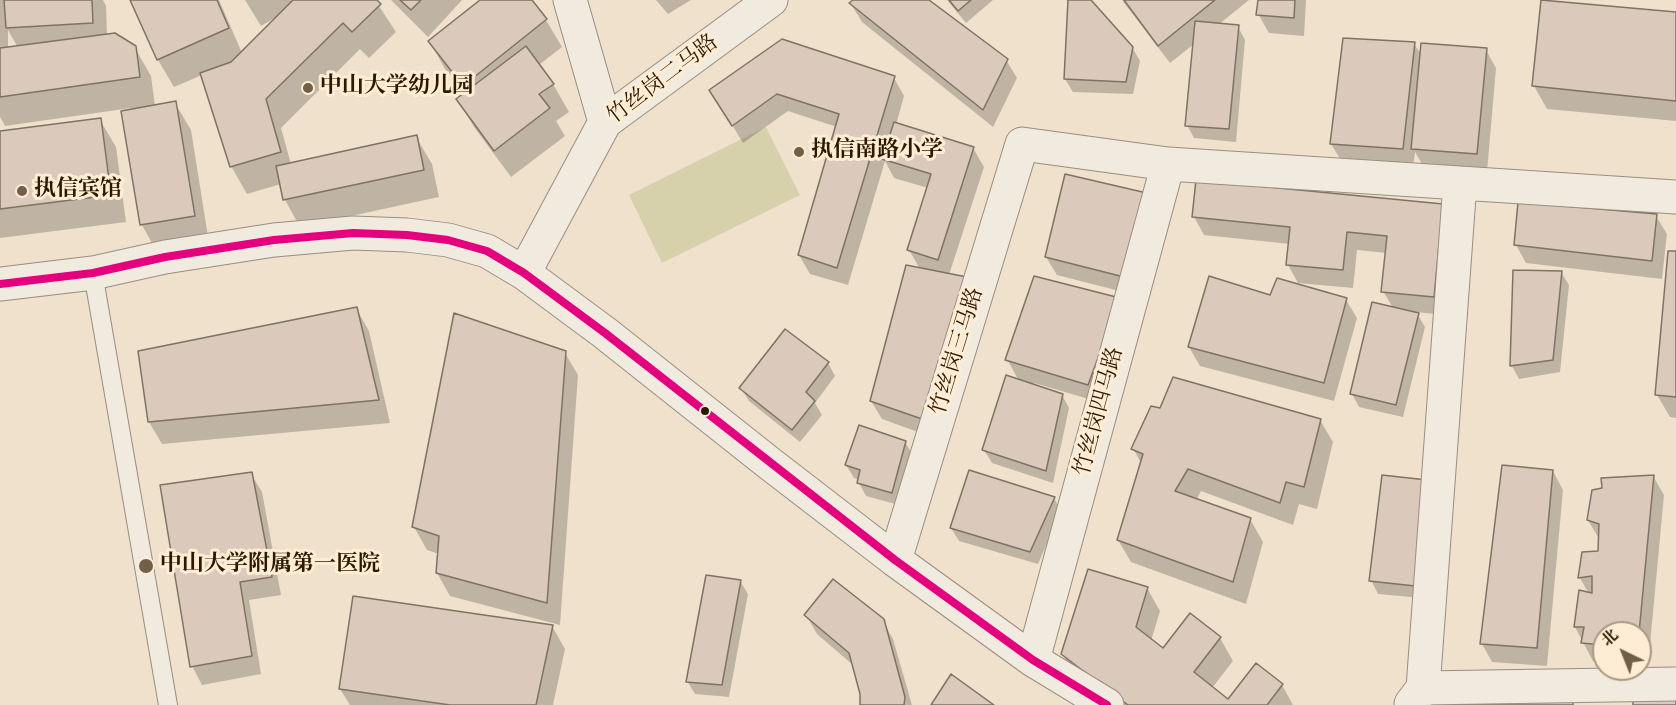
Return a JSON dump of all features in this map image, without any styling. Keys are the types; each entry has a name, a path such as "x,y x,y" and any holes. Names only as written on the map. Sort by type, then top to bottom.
{"street":[{"path":"570,0 605,122"},
{"name":"竹丝岗二马路","path":"524,273 605,122 771,0"},
{"name":"竹丝岗三马路","path":"895,560 1022,144 1168,164"},
{"path":"1168,164 1676,197"},
{"name":"竹丝岗四马路","path":"1034,660 1168,164"},
{"path":"1460,183 1416,696 1676,684"},
{"path":"0,284 93,273 165,257 274,240 353,233 407,235 448,240 487,251 524,273 605,333 769,464 895,560 1034,660 1107,705"}],"lane":[{"path":"93,273 168,705"}],"shaded area":[{"path":"766,127 800,195 662,263 629,195"}],"building":[{"path":"4,0 92,0 93,23 6,28"},
{"path":"130,0 217,0 229,28 157,60"},
{"path":"293,0 377,0 381,4 352,32 343,23 266,99 281,152 230,167 200,73 231,62"},
{"path":"400,0 421,0 411,10"},
{"path":"480,0 532,0 547,19 463,86 428,41"},
{"path":"853,0 929,0 1008,59 983,110 849,3"},
{"path":"949,0 971,0 958,11"},
{"path":"1068,0 1091,0 1133,47 1126,82 1064,79"},
{"path":"1124,0 1215,0 1158,46"},
{"path":"1258,0 1295,0 1294,18 1256,15"},
{"path":"1541,0 1676,12 1676,101 1532,86"},
{"path":"1195,21 1239,25 1229,129 1185,126"},
{"path":"115,33 136,46 140,77 0,97 0,48"},
{"path":"1343,38 1415,42 1403,149 1330,144"},
{"path":"782,39 895,76 837,268 798,255 839,114 777,94 732,126 709,90"},
{"path":"1421,43 1487,48 1477,154 1411,149"},
{"path":"526,46 554,84 539,94 550,108 494,151 456,99"},
{"path":"176,101 195,216 140,225 121,111"},
{"path":"101,118 111,195 0,209 0,131"},
{"path":"894,122 974,147 938,260 907,250 931,174 882,159"},
{"path":"417,135 424,170 283,200 276,166"},
{"path":"1065,174 1151,194 1124,277 1045,257"},
{"path":"1196,180 1443,204 1434,297 1381,292 1387,236 1347,232 1343,270 1286,265 1290,227 1192,217"},
{"path":"1518,202 1657,214 1652,261 1514,245"},
{"path":"1668,251 1676,251 1676,397 1655,395"},
{"path":"906,265 967,277 922,419 870,401"},
{"path":"1513,270 1562,271 1553,360 1510,366"},
{"path":"1034,276 1120,298 1088,385 1005,360"},
{"path":"1209,276 1270,295 1277,278 1347,298 1324,383 1188,347"},
{"path":"1372,302 1419,313 1396,405 1350,394"},
{"path":"357,307 379,400 148,422 138,351"},
{"path":"454,313 566,351 547,603 436,573 439,536 412,527"},
{"path":"785,329 829,362 806,392 815,401 792,430 739,388"},
{"path":"1006,375 1063,394 1046,471 982,450"},
{"path":"1173,377 1321,419 1304,487 1286,482 1280,503 1188,469 1175,491 1251,518 1233,582 1117,540 1143,454 1131,449 1151,406 1160,408"},
{"path":"859,425 906,441 892,493 857,483 860,470 845,465"},
{"path":"1502,465 1553,470 1537,648 1480,644"},
{"path":"969,470 1055,497 1030,552 950,528"},
{"path":"252,472 272,577 240,582 252,656 190,667 160,485"},
{"path":"1382,475 1427,480 1415,586 1369,581"},
{"path":"1654,475 1640,621 1592,621 1592,644 1581,643 1584,627 1574,627 1579,590 1592,593 1592,576 1578,578 1582,552 1598,551 1599,524 1587,520 1592,490 1602,488 1601,478"},
{"path":"1088,569 1148,587 1136,627 1163,648 1190,613 1221,637 1194,672 1228,699 1256,663 1283,684 1267,705 1128,705 1061,654"},
{"path":"706,575 741,580 722,685 686,682"},
{"path":"833,579 884,619 905,697 904,705 860,705 860,694 849,653 804,615"},
{"path":"353,596 553,625 536,705 450,705 339,689"},
{"path":"951,674 994,705 931,705"},
{"path":"1572,696 1573,705 1430,705"},
{"path":"1676,697 1676,705 1633,705 1633,698"}],"transit line":[{"path":"0,284 93,273 165,257 274,240 353,233 407,235 448,240 487,251 524,273 605,333 895,560 1033,660 1107,705"}],"place":[{"name":"中山大学幼儿园","path":"308,88"},
{"name":"执信南路小学","path":"799,152"},
{"name":"执信宾馆","path":"22,191"},
{"name":"中山大学附属第一医院","path":"146,566"}]}
